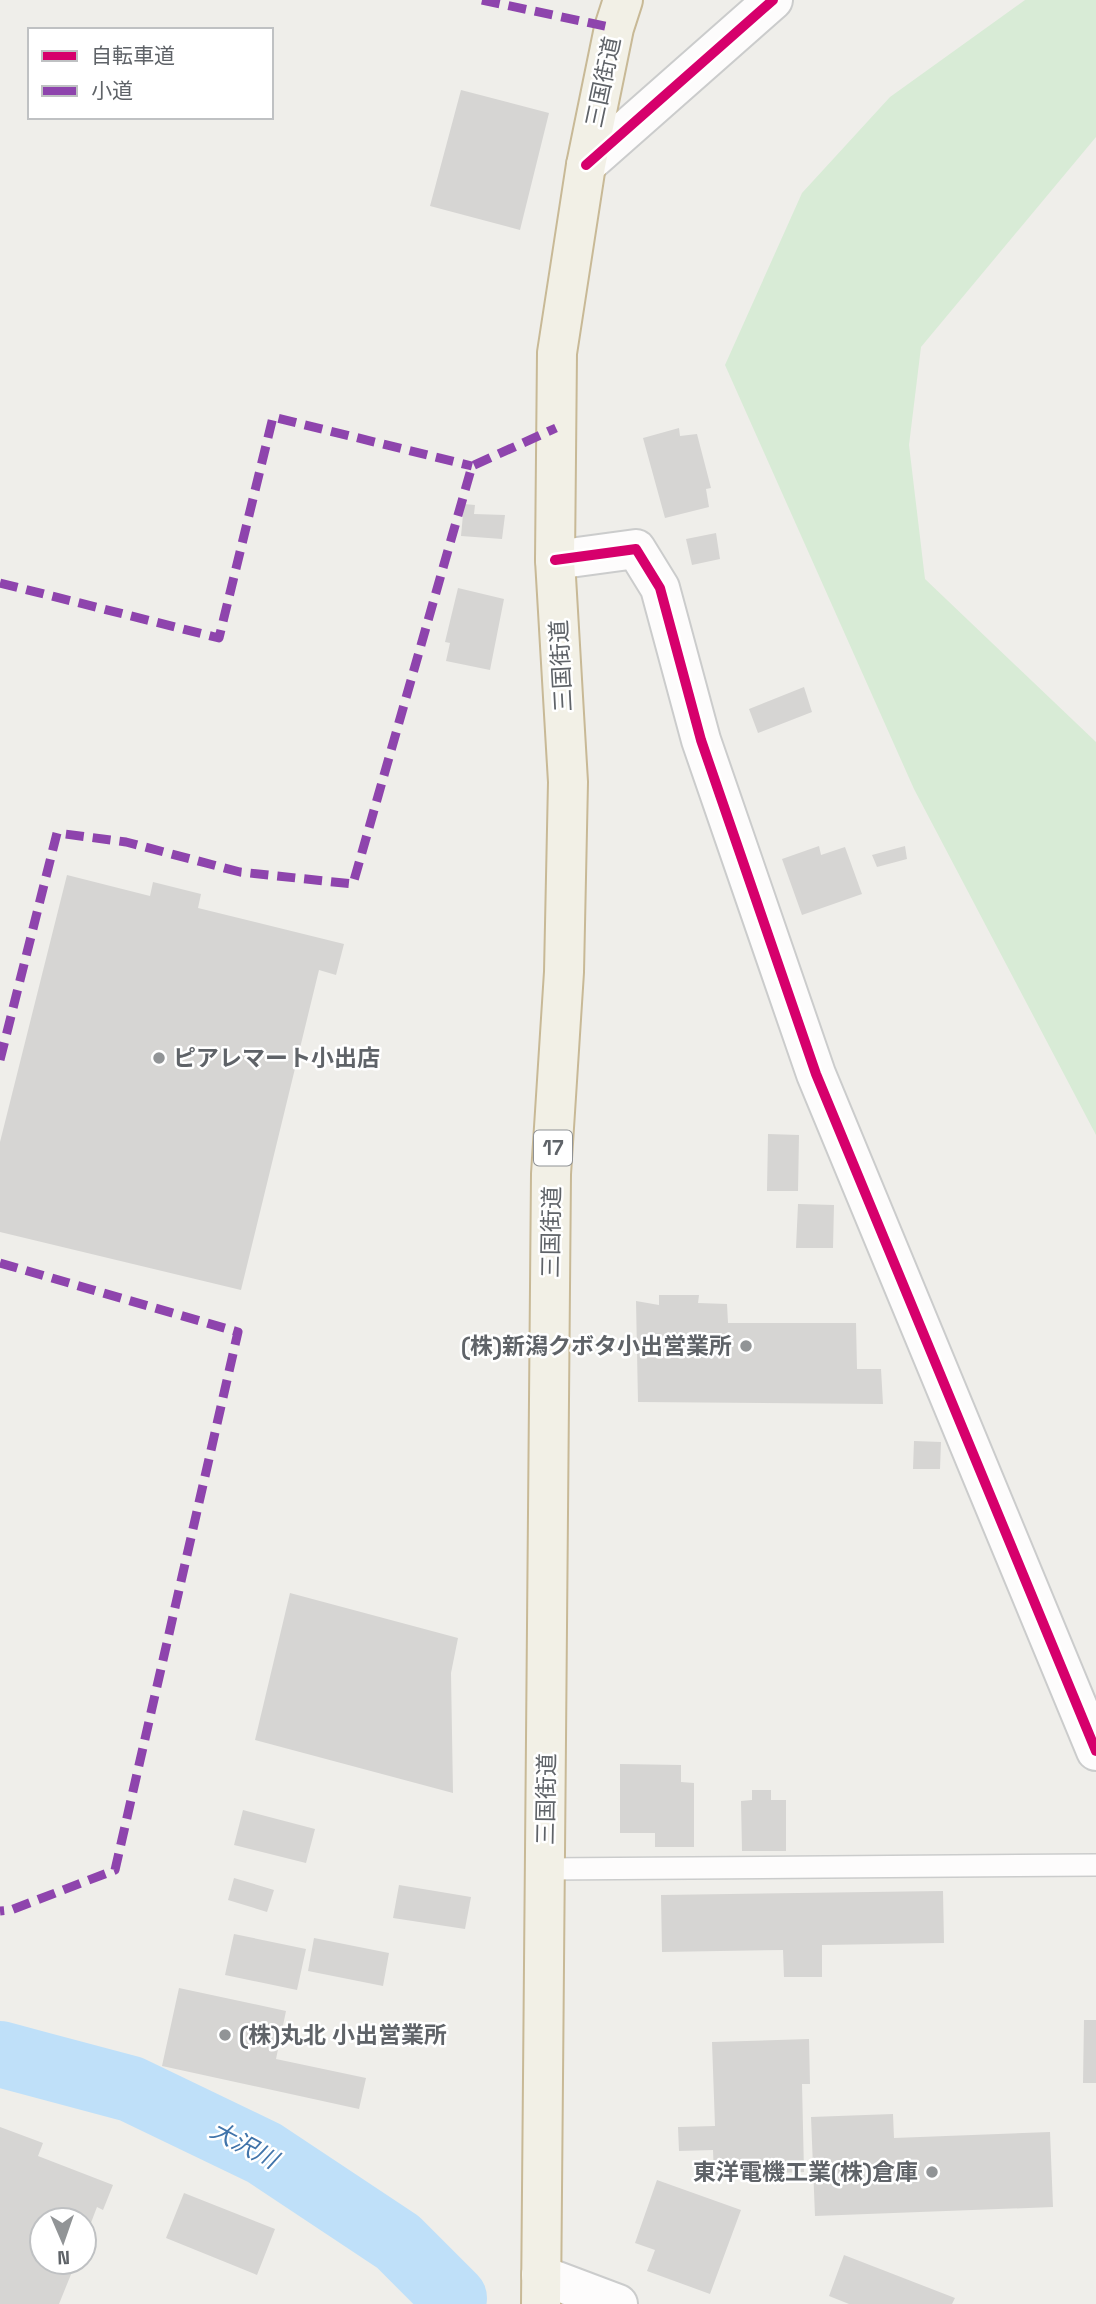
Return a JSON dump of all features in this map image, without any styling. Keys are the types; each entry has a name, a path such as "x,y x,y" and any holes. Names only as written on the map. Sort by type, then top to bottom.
{"highway":[{"name":"三国街道","path":"541,2290 551,1174 564,972 568,782 555,560 557,353 586,165 614,28 623,0"}],"street":[{"path":"586,165 773,0"},
{"path":"555,560 636,549 660,588 701,740 816,1074 1096,1751"},
{"path":"541,2290 618,2304"}],"lane":[{"path":"545,1869 1096,1865"}],"green space":[{"path":"1025,0 1096,0 1096,137 921,347 909,445 925,579 1096,742 1096,1135 914,789 725,365 802,193 890,97"}],"building":[{"path":"461,90 549,113 520,230 430,206"},
{"path":"679,428 680,436 697,434 711,488 706,489 709,507 665,518 643,438"},
{"path":"464,504 475,505 474,514 505,515 502,539 461,536"},
{"path":"716,533 720,559 692,565 686,539"},
{"path":"458,588 504,599 490,670 446,661 450,643 445,642"},
{"path":"804,687 812,712 758,733 749,709"},
{"path":"819,846 821,855 845,847 862,894 802,915 782,859"},
{"path":"905,846 907,859 877,867 872,855"},
{"name":"ピアレマート小出店","path":"67,875 150,896 153,882 201,894 198,908 344,944 336,975 319,970 241,1290 0,1232 0,1142"},
{"path":"768,1134 799,1135 798,1191 767,1191"},
{"path":"798,1204 834,1205 833,1248 796,1248"},
{"name":"(株)新潟クボタ小出営業所","path":"659,1295 699,1295 698,1303 727,1304 728,1323 856,1323 857,1369 881,1369 883,1404 638,1402 636,1301 659,1305"},
{"path":"914,1441 941,1442 940,1469 913,1469"},
{"path":"290,1593 458,1638 451,1673 453,1793 255,1740"},
{"path":"620,1764 681,1765 681,1782 694,1783 694,1847 655,1847 655,1833 620,1833"},
{"path":"752,1790 771,1790 771,1800 786,1800 786,1851 742,1851 741,1801 752,1800"},
{"path":"243,1810 315,1829 306,1863 234,1845"},
{"path":"234,1878 274,1890 267,1912 228,1900"},
{"path":"399,1885 471,1897 465,1929 393,1918"},
{"path":"943,1891 944,1943 822,1945 822,1977 784,1977 783,1950 662,1952 661,1895"},
{"path":"234,1934 306,1949 297,1990 225,1975"},
{"path":"314,1938 389,1953 383,1986 308,1971"},
{"name":"(株)丸北 小出営業所","path":"179,1988 286,2011 276,2059 366,2078 359,2109 162,2066"},
{"path":"1084,2020 1096,2020 1096,2083 1083,2083"},
{"path":"809,2039 810,2084 802,2084 804,2172 714,2175 713,2150 679,2151 678,2127 715,2126 712,2042"},
{"name":"東洋電機工業(株)倉庫","path":"893,2114 894,2138 1050,2132 1053,2207 815,2216 811,2117"},
{"path":"0,2127 43,2143 38,2156 113,2185 103,2210 98,2206 28,2206 28,2276 70,2276 59,2304 0,2304"},
{"path":"657,2180 741,2210 710,2294 647,2271 655,2250 635,2243"},
{"path":"184,2193 275,2229 257,2275 166,2238"},
{"path":"844,2255 955,2298 952,2304 849,2304 829,2296"}],"waterway":[{"name":"大沢川","path":"0,2054 131,2089 264,2153 398,2242 454,2298"}],"marked path":[{"path":"482,0 614,28"},
{"path":"0,583 219,638 273,417 472,466"},
{"path":"0,1060 57,833 126,842 240,872 353,884 472,466 556,428"},
{"path":"0,1263 238,1332 115,1870 11,1910 0,1911"}],"cycle path":[{"path":"586,165 773,0"},
{"path":"555,560 636,549 660,588 701,740 816,1074 1096,1751"}],"place":[{"name":"ピアレマート小出店","path":"159,1058"},
{"name":"(株)新潟クボタ小出営業所","path":"746,1346"},
{"name":"(株)丸北 小出営業所","path":"225,2035"},
{"name":"東洋電機工業(株)倉庫","path":"932,2172"}]}
